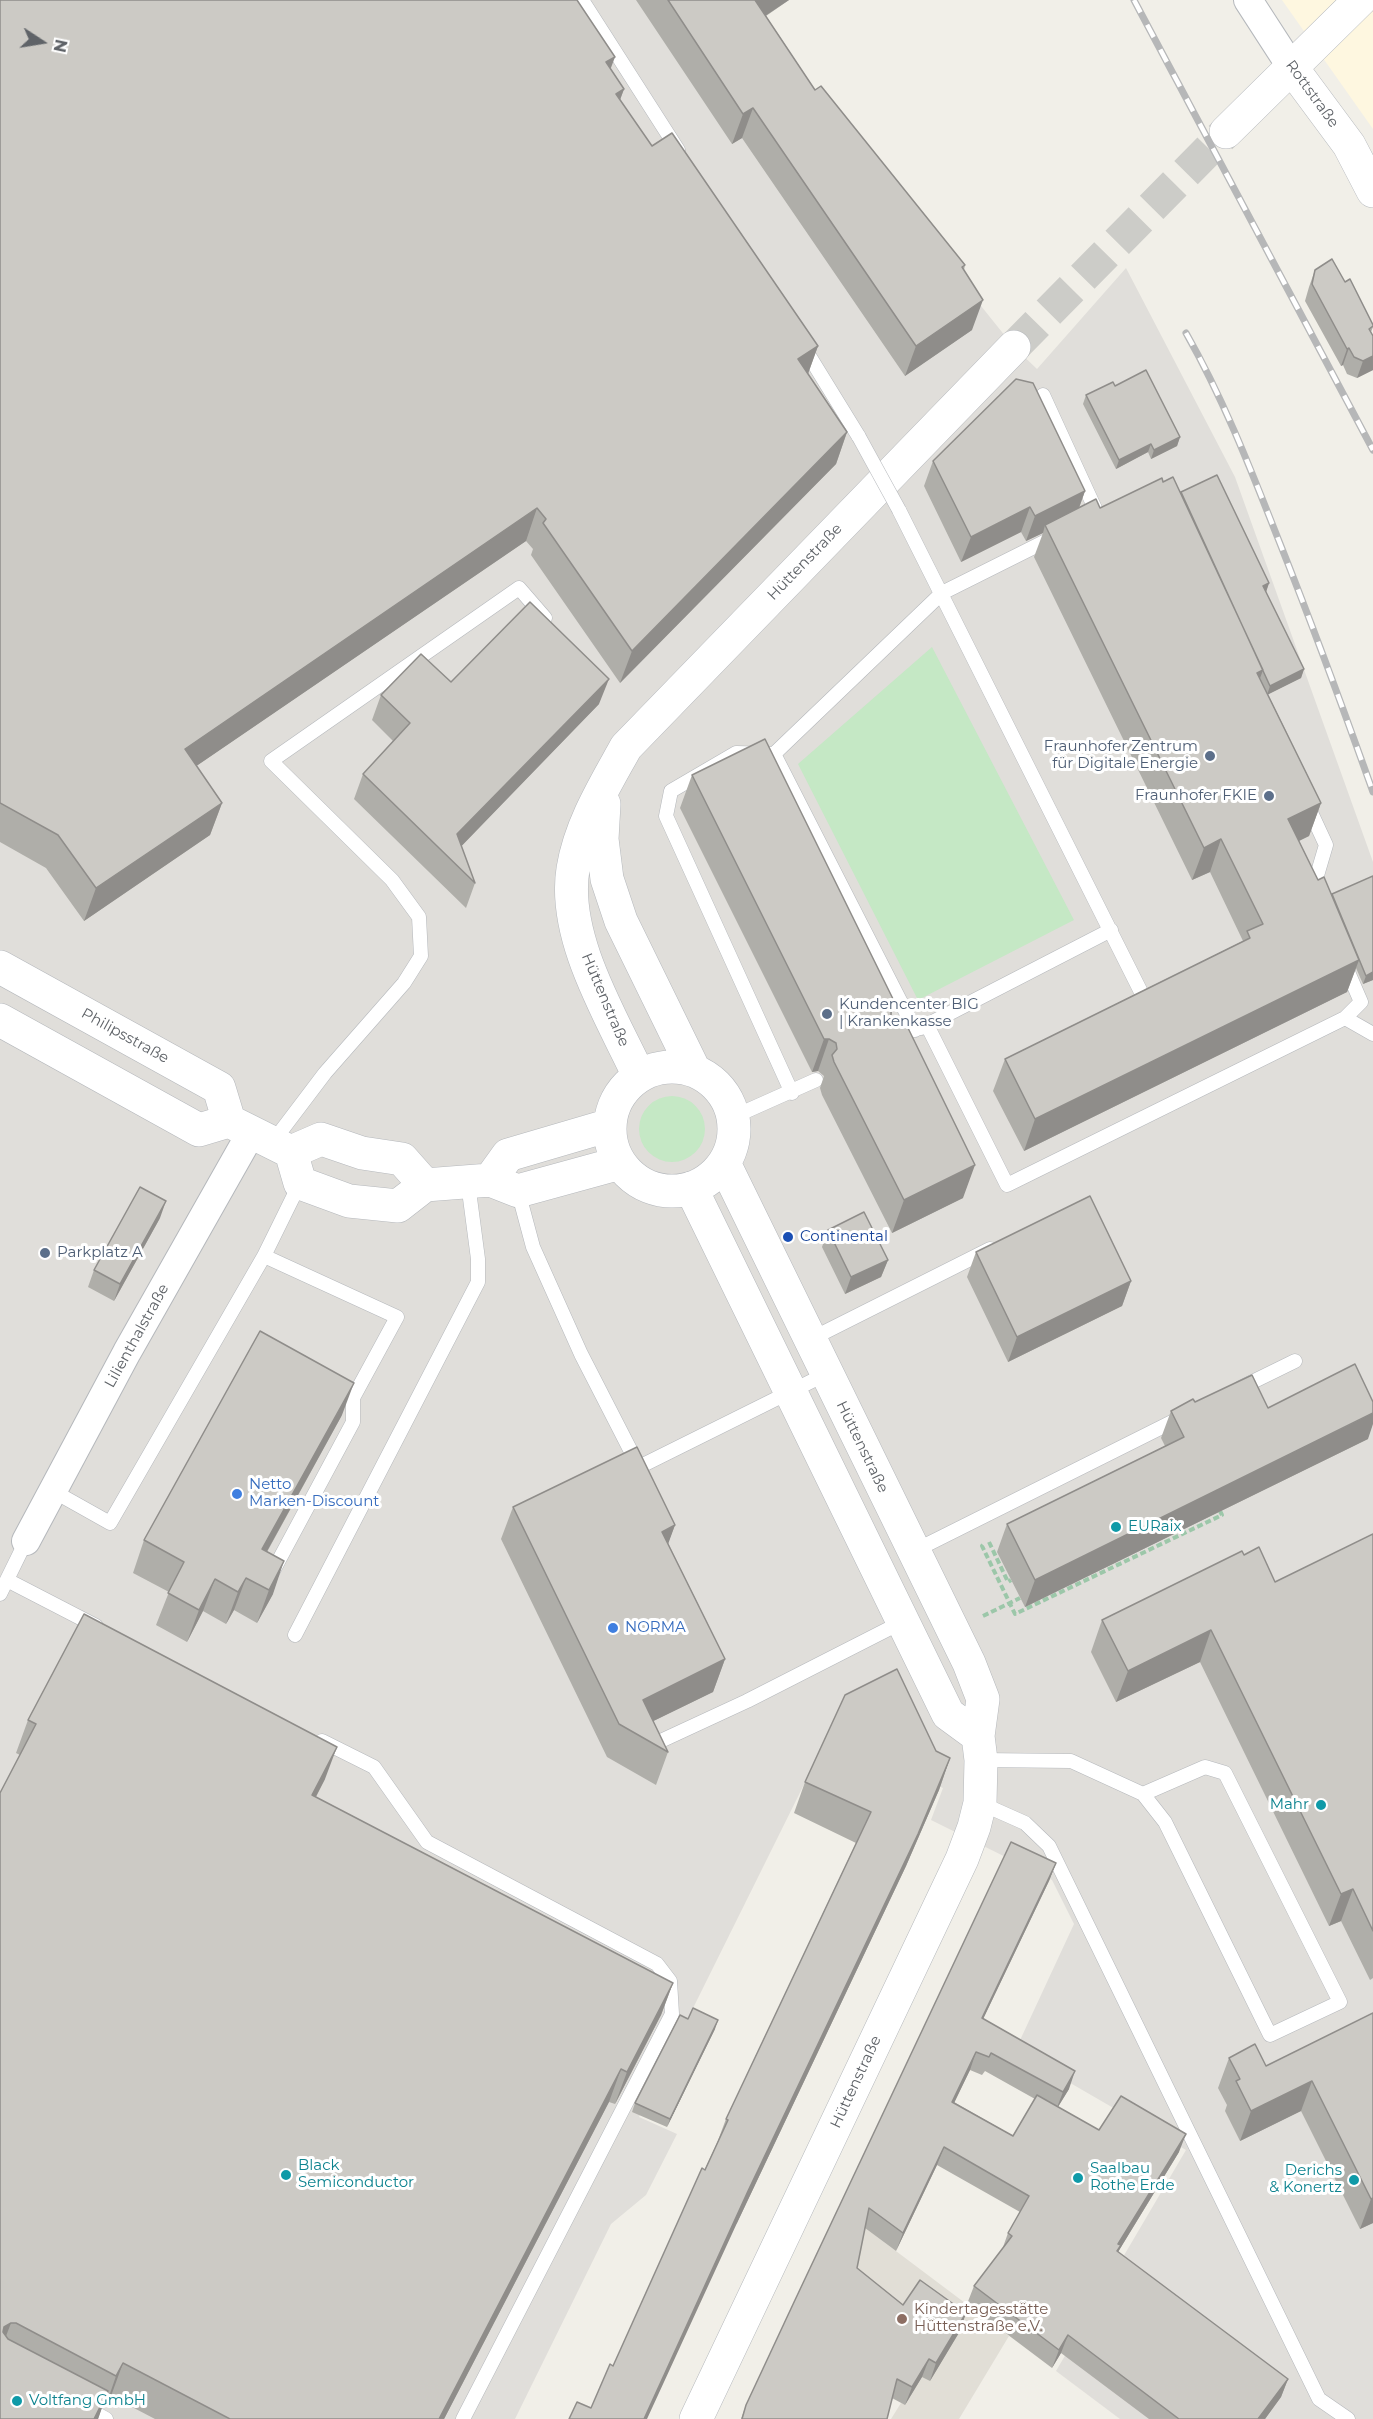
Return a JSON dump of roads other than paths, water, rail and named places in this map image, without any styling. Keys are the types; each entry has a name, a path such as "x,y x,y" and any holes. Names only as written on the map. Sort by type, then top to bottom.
{"street":[{"name":"Rottstraße","path":"1248,0 1292,68 1342,136 1373,191"},
{"path":"1226,132 1360,0"},
{"name":"Hüttenstraße","path":"639,1076 598,989 572,910 573,869 586,825 605,785 626,747 1014,347"},
{"name":"Hüttenstraße","path":"605,785 602,839 606,879 621,921 694,1070"},
{"name":"Philipsstraße","path":"0,967 219,1088 269,1146"},
{"path":"0,1020 199,1130 269,1146 321,1139 362,1153 402,1159 425,1185"},
{"path":"675,1066 694,1070 712,1081 726,1097 733,1117 734,1133 730,1148 724,1162 704,1182 691,1188 671,1191 651,1187 634,1178 620,1163 612,1145 610,1125 614,1106 624,1089 639,1076 656,1068 675,1066"},
{"path":"492,1185 508,1155 610,1125"},
{"path":"269,1146 350,1201 398,1206 425,1185 492,1185 620,1163"},
{"name":"Lilienthalstraße","path":"26,1541 127,1352 269,1146"},
{"name":"Hüttenstraße","path":"696,2419 962,1859 980,1803 983,1699 954,1631 809,1340 724,1162"},
{"path":"691,1188 948,1714 980,1748"}],"lane":[{"path":"582,0 684,159"},
{"path":"798,338 859,437 899,510 1140,990"},
{"path":"1043,395 1098,515"},
{"path":"792,1092 666,816 671,790 736,753 774,754 942,593 1067,530"},
{"path":"53,1491 110,1523 264,1256 269,1146 325,1072 404,983 421,956 419,917 392,880 271,761 519,588 557,632"},
{"path":"774,754 916,1030 1007,1185 1345,1018 1361,1002 1339,951"},
{"path":"1301,791 1326,845 1312,890 1321,910"},
{"path":"916,1030 1111,930"},
{"path":"1345,1018 1373,1034"},
{"path":"733,1117 816,1080"},
{"path":"492,1185 533,1247 581,1353 639,1467 826,1374"},
{"path":"295,1635 478,1282 478,1259 492,1185"},
{"path":"809,1340 1000,1244"},
{"path":"264,1256 397,1317 353,1398 353,1422 272,1573"},
{"path":"1230,1393 1295,1361"},
{"path":"914,1551 1187,1414"},
{"path":"0,1594 26,1541"},
{"path":"7,1580 113,1634"},
{"path":"652,1745 747,1701 902,1622"},
{"path":"311,1735 374,1767 427,1842 657,1964 670,1981 672,2014 463,2419"},
{"path":"980,1748 1071,1761 1143,1794 1165,1822 1270,2035 1340,2002 1225,1773 1205,1767 1143,1794"},
{"path":"980,1803 1025,1822 1049,1846 1319,2399 1348,2419"},
{"path":"74,2402 106,2419"}],"tunnel":[{"path":"1014,347 1226,132"}],"railway":[{"path":"1134,0 1373,450"},
{"path":"1186,333 1213,384 1247,462 1291,572 1373,792"}],"place":[{"name":"Fraunhofer Zentrum für Digitale Energie","path":"1210,756"},
{"name":"Fraunhofer FKIE","path":"1269,796"},
{"name":"Kundencenter BIG | Krankenkasse","path":"827,1014"},
{"name":"Continental","path":"788,1237"},
{"name":"Parkplatz A","path":"45,1253"},
{"name":"Netto Marken-Discount","path":"237,1494"},
{"name":"EURaix","path":"1116,1527"},
{"name":"NORMA","path":"613,1628"},
{"name":"Mahr","path":"1321,1805"},
{"name":"Black Semiconductor","path":"286,2175"},
{"name":"Saalbau Rothe Erde","path":"1078,2178"},
{"name":"Derichs & Konertz","path":"1354,2180"},
{"name":"Kindertagesstätte Hüttenstraße e.V.","path":"902,2319"},
{"name":"Voltfang GmbH","path":"17,2401"}]}
